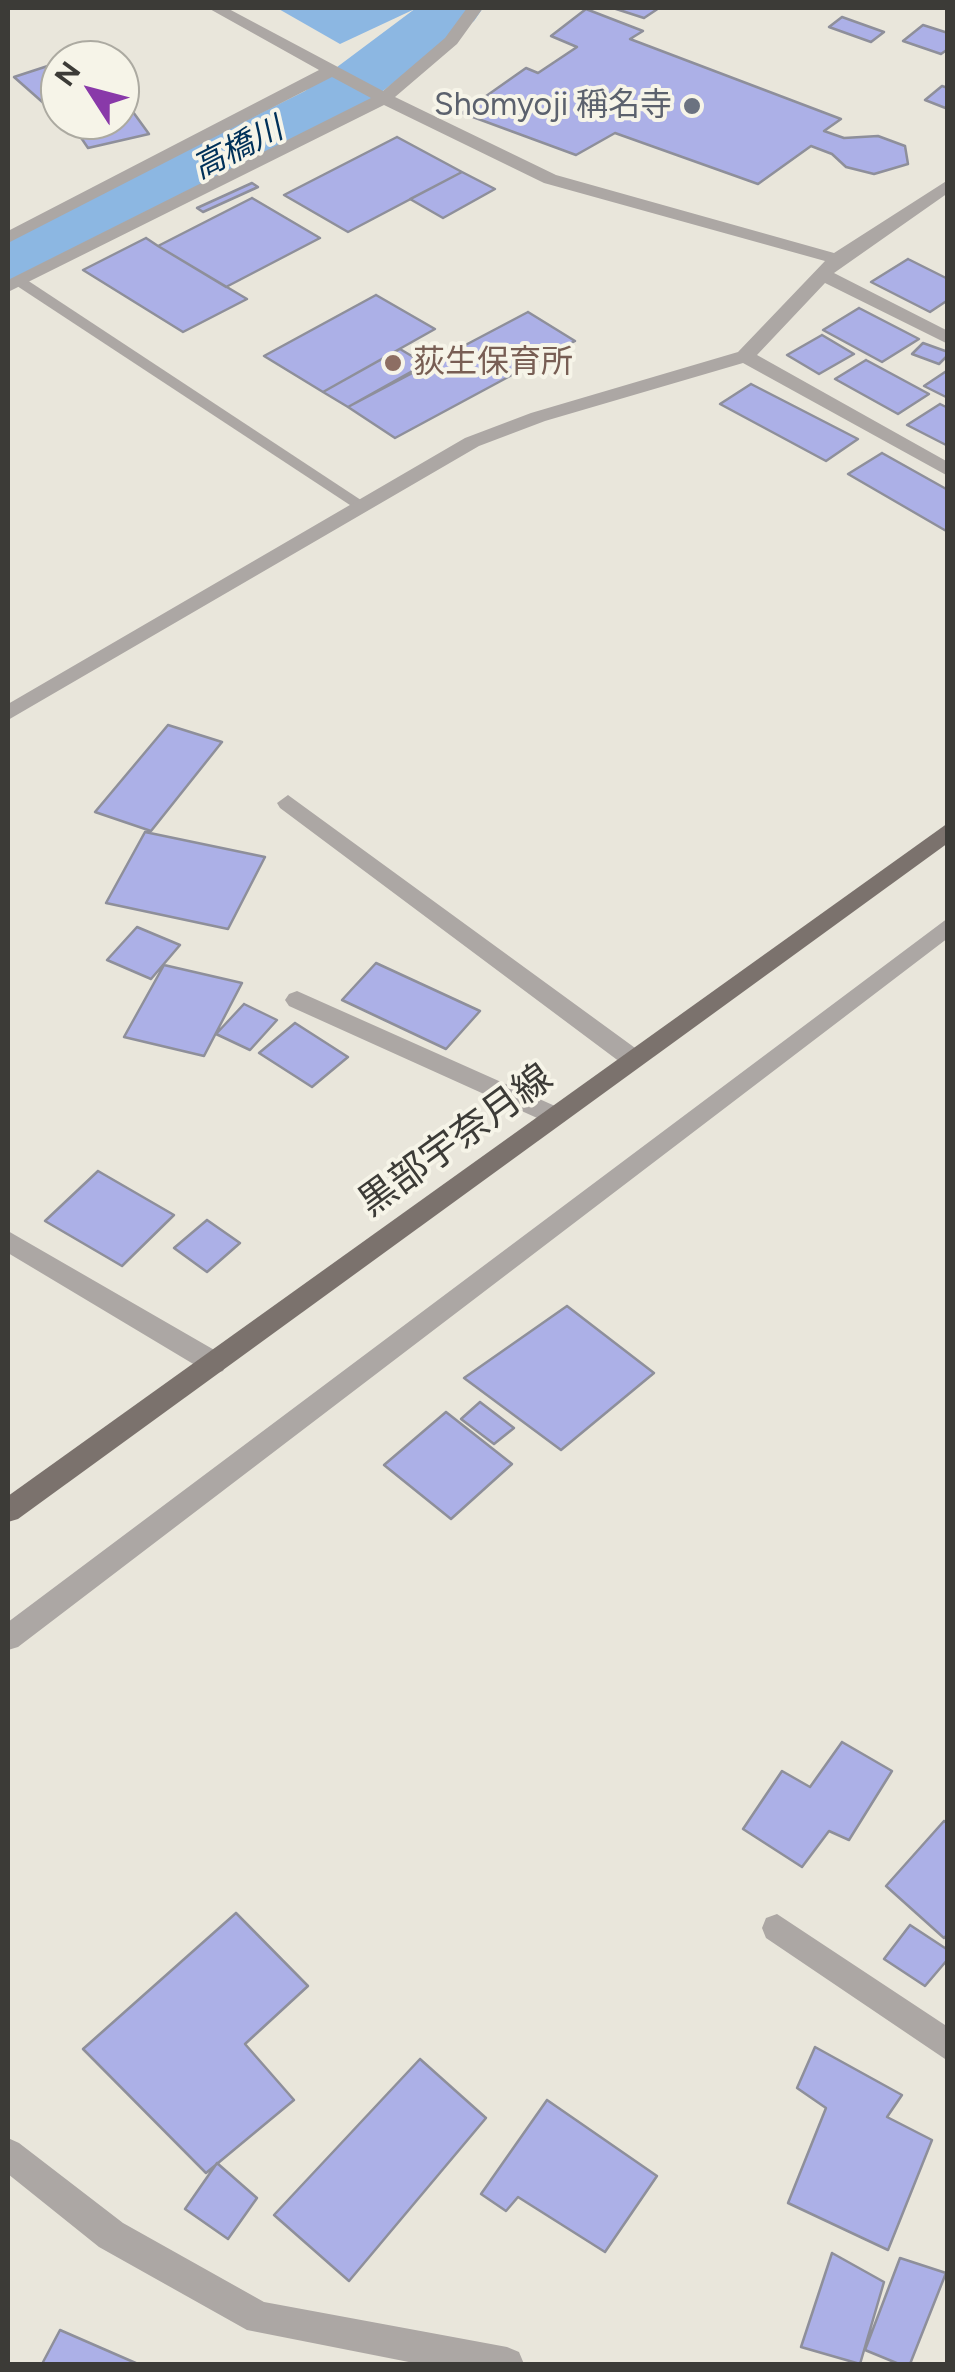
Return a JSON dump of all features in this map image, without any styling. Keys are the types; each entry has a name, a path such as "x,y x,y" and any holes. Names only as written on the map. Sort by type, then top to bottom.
{"main road":[{"name":"黒部宇奈月線","path":"8,1511 633,1059 942,842"}],"street":[{"path":"216,8 384,98 550,179 830,266 948,339"},
{"path":"13,284 384,98 450,41 475,8"},
{"path":"8,238 332,70"},
{"path":"8,713 472,442 538,417 745,356 830,266 948,184"},
{"path":"745,356 948,470"},
{"path":"288,802 633,1059"},
{"path":"8,1638 948,926"},
{"path":"297,1000 555,1116"},
{"path":"8,1241 214,1363"},
{"path":"777,1928 948,2046"},
{"path":"8,2154 111,2235 259,2318 507,2364"}],"lane":[{"path":"13,284 362,506"}],"water":[{"path":"277,8 417,8 340,44"}],"building":[{"path":"613,8 659,8 644,18"},
{"path":"586,9 643,31 630,39 841,119 824,131 844,138 878,136 905,146 908,164 874,174 846,167 832,154 811,146 758,184 615,133 576,155 462,113 526,68 538,73 577,47 551,36"},
{"path":"842,17 884,32 871,42 829,27"},
{"path":"923,25 948,33 948,49 941,54 903,41"},
{"path":"40,69 40,100 14,77"},
{"path":"942,86 948,88 948,109 925,100"},
{"path":"140,122 149,134 140,136"},
{"path":"397,137 462,172 348,232 284,195"},
{"path":"83,140 123,140 88,148"},
{"path":"462,172 495,189 443,218 410,199"},
{"path":"252,183 258,187 203,212 197,208"},
{"path":"252,198 320,238 226,287 158,246"},
{"path":"146,238 247,299 183,332 83,270"},
{"path":"908,259 948,279 948,300 930,312 871,282"},
{"path":"376,295 435,329 323,392 264,356"},
{"path":"859,308 919,339 882,362 823,330"},
{"path":"528,312 575,341 395,438 348,407"},
{"path":"822,335 854,354 819,374 787,355"},
{"path":"923,343 948,355 939,364 912,354"},
{"path":"400,349 425,364 348,407 323,392"},
{"path":"866,360 929,394 898,414 835,379"},
{"path":"948,370 948,398 924,386"},
{"path":"751,384 858,439 826,461 720,404"},
{"path":"940,404 948,408 948,446 907,425"},
{"path":"882,453 948,490 948,532 848,474"},
{"path":"168,725 222,742 151,831 95,812"},
{"path":"145,832 265,857 228,929 106,903"},
{"path":"137,927 180,945 151,979 107,960"},
{"path":"376,963 480,1011 446,1049 342,1000"},
{"path":"164,965 242,983 204,1056 124,1037"},
{"path":"244,1004 277,1020 250,1050 216,1034"},
{"path":"295,1023 348,1057 312,1087 259,1053"},
{"path":"98,1171 174,1215 122,1266 45,1221"},
{"path":"207,1220 240,1243 207,1272 174,1248"},
{"path":"567,1306 654,1373 561,1450 464,1378"},
{"path":"480,1402 514,1428 494,1444 461,1419"},
{"path":"446,1412 512,1464 451,1519 384,1465"},
{"path":"842,1742 892,1771 849,1840 829,1831 802,1867 743,1829 782,1771 810,1787"},
{"path":"944,1821 948,1824 948,1934 944,1938 886,1886"},
{"path":"236,1913 308,1986 245,2044 294,2100 206,2173 83,2049"},
{"path":"910,1925 948,1950 948,1959 925,1986 884,1959"},
{"path":"815,2047 902,2095 887,2117 932,2140 888,2250 788,2203 826,2108 797,2088"},
{"path":"420,2059 486,2118 349,2281 274,2215"},
{"path":"547,2100 657,2176 605,2252 518,2197 506,2211 481,2194"},
{"path":"217,2163 257,2198 228,2239 185,2209"},
{"path":"832,2253 884,2282 860,2364 801,2347"},
{"path":"900,2258 946,2273 910,2364 899,2364 865,2350"},
{"path":"60,2330 138,2364 42,2364"}],"waterway":[{"name":"高橋川","path":"8,265 327,104 453,8"}],"place":[{"name":"Shomyoji 稱名寺","path":"692,106"},
{"name":"荻生保育所","path":"393,363"}]}
